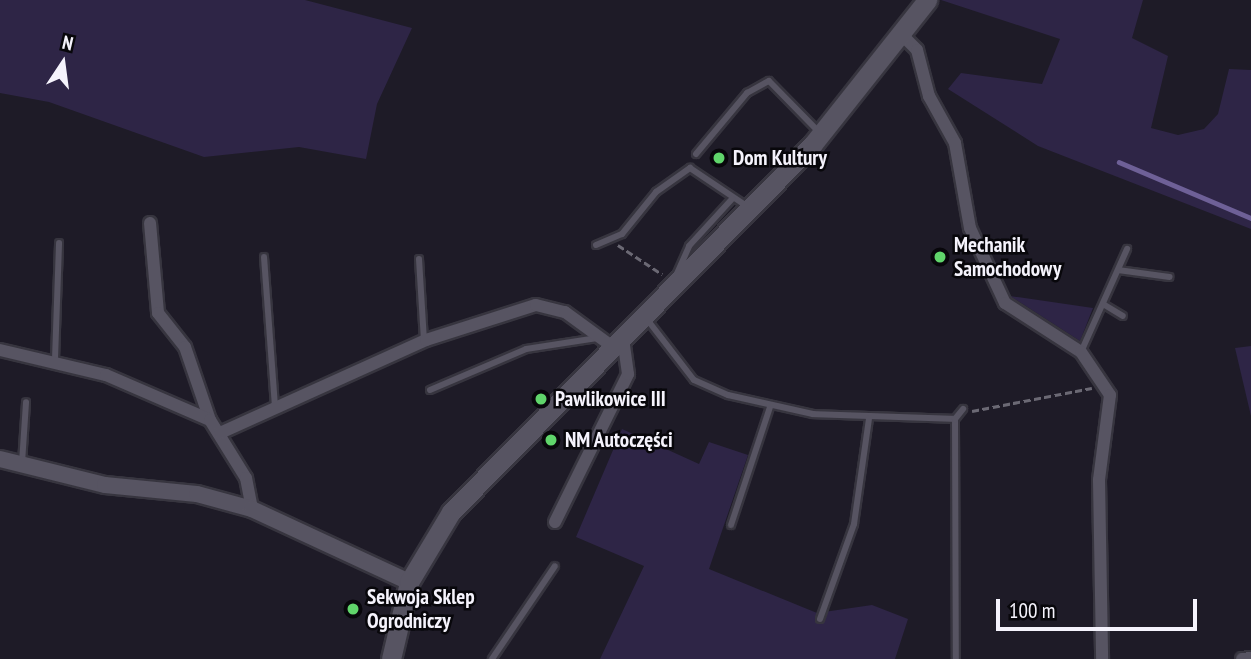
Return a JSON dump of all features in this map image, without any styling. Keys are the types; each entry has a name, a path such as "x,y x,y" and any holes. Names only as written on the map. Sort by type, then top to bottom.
{"main road":[{"path":"391,659 409,582 451,512 612,341 645,316 821,135 927,0"}],"street":[{"path":"902,35 917,50 929,96 955,143 970,228 1005,303 1082,352 1106,386 1096,563 1101,659"},
{"path":"150,223 158,313 185,347 210,420 246,478 252,509"},
{"path":"220,433 424,341 536,305 565,312 612,341 628,374 555,522"},
{"path":"0,349 55,359 210,420"},
{"path":"0,459 252,509 409,582"},
{"path":"1242,659 1251,658"}],"lane":[{"path":"696,154 747,93 769,81 821,135"},
{"path":"596,245 613,241 656,192 690,168 732,199 750,208"},
{"path":"675,285 676,266 688,246 732,199"},
{"path":"55,359 59,243"},
{"path":"1082,352 1127,249"},
{"path":"264,257 275,408"},
{"path":"419,259 424,341"},
{"path":"1118,270 1170,277"},
{"path":"1103,304 1123,316"},
{"path":"645,316 694,380 770,407 869,418 955,419"},
{"path":"430,390 526,349 612,341"},
{"path":"22,464 26,402"},
{"path":"731,525 770,407"},
{"path":"956,659 955,419 963,411"},
{"path":"820,619 854,524 869,418"},
{"path":"492,659 555,566"}],"path":[{"path":"613,241 675,285"},
{"path":"963,411 1106,386"}],"shaded area":[{"path":"0,0 305,0 412,28 377,104 366,159 299,147 204,157 49,102 0,93"},
{"path":"941,0 1143,0 1132,38 1168,56 1151,128 1178,135 1204,129 1218,114 1229,69 1251,70 1251,229 1038,146 948,89 961,73 1042,84 1060,39"},
{"path":"1010,296 1093,308 1080,341"},
{"path":"1251,346 1251,416 1235,348"},
{"path":"622,429 699,464 709,442 748,455 709,569 817,613 872,605 908,619 895,659 600,659 644,566 576,537"}],"waterway":[{"path":"1119,162 1251,218"}],"place":[{"name":"Dom Kultury","path":"719,158"},
{"name":"Mechanik Samochodowy","path":"940,257"},
{"name":"Pawlikowice III","path":"541,399"},
{"name":"NM Autoczęści","path":"551,440"},
{"name":"Sekwoja Sklep Ogrodniczy","path":"353,609"}]}
